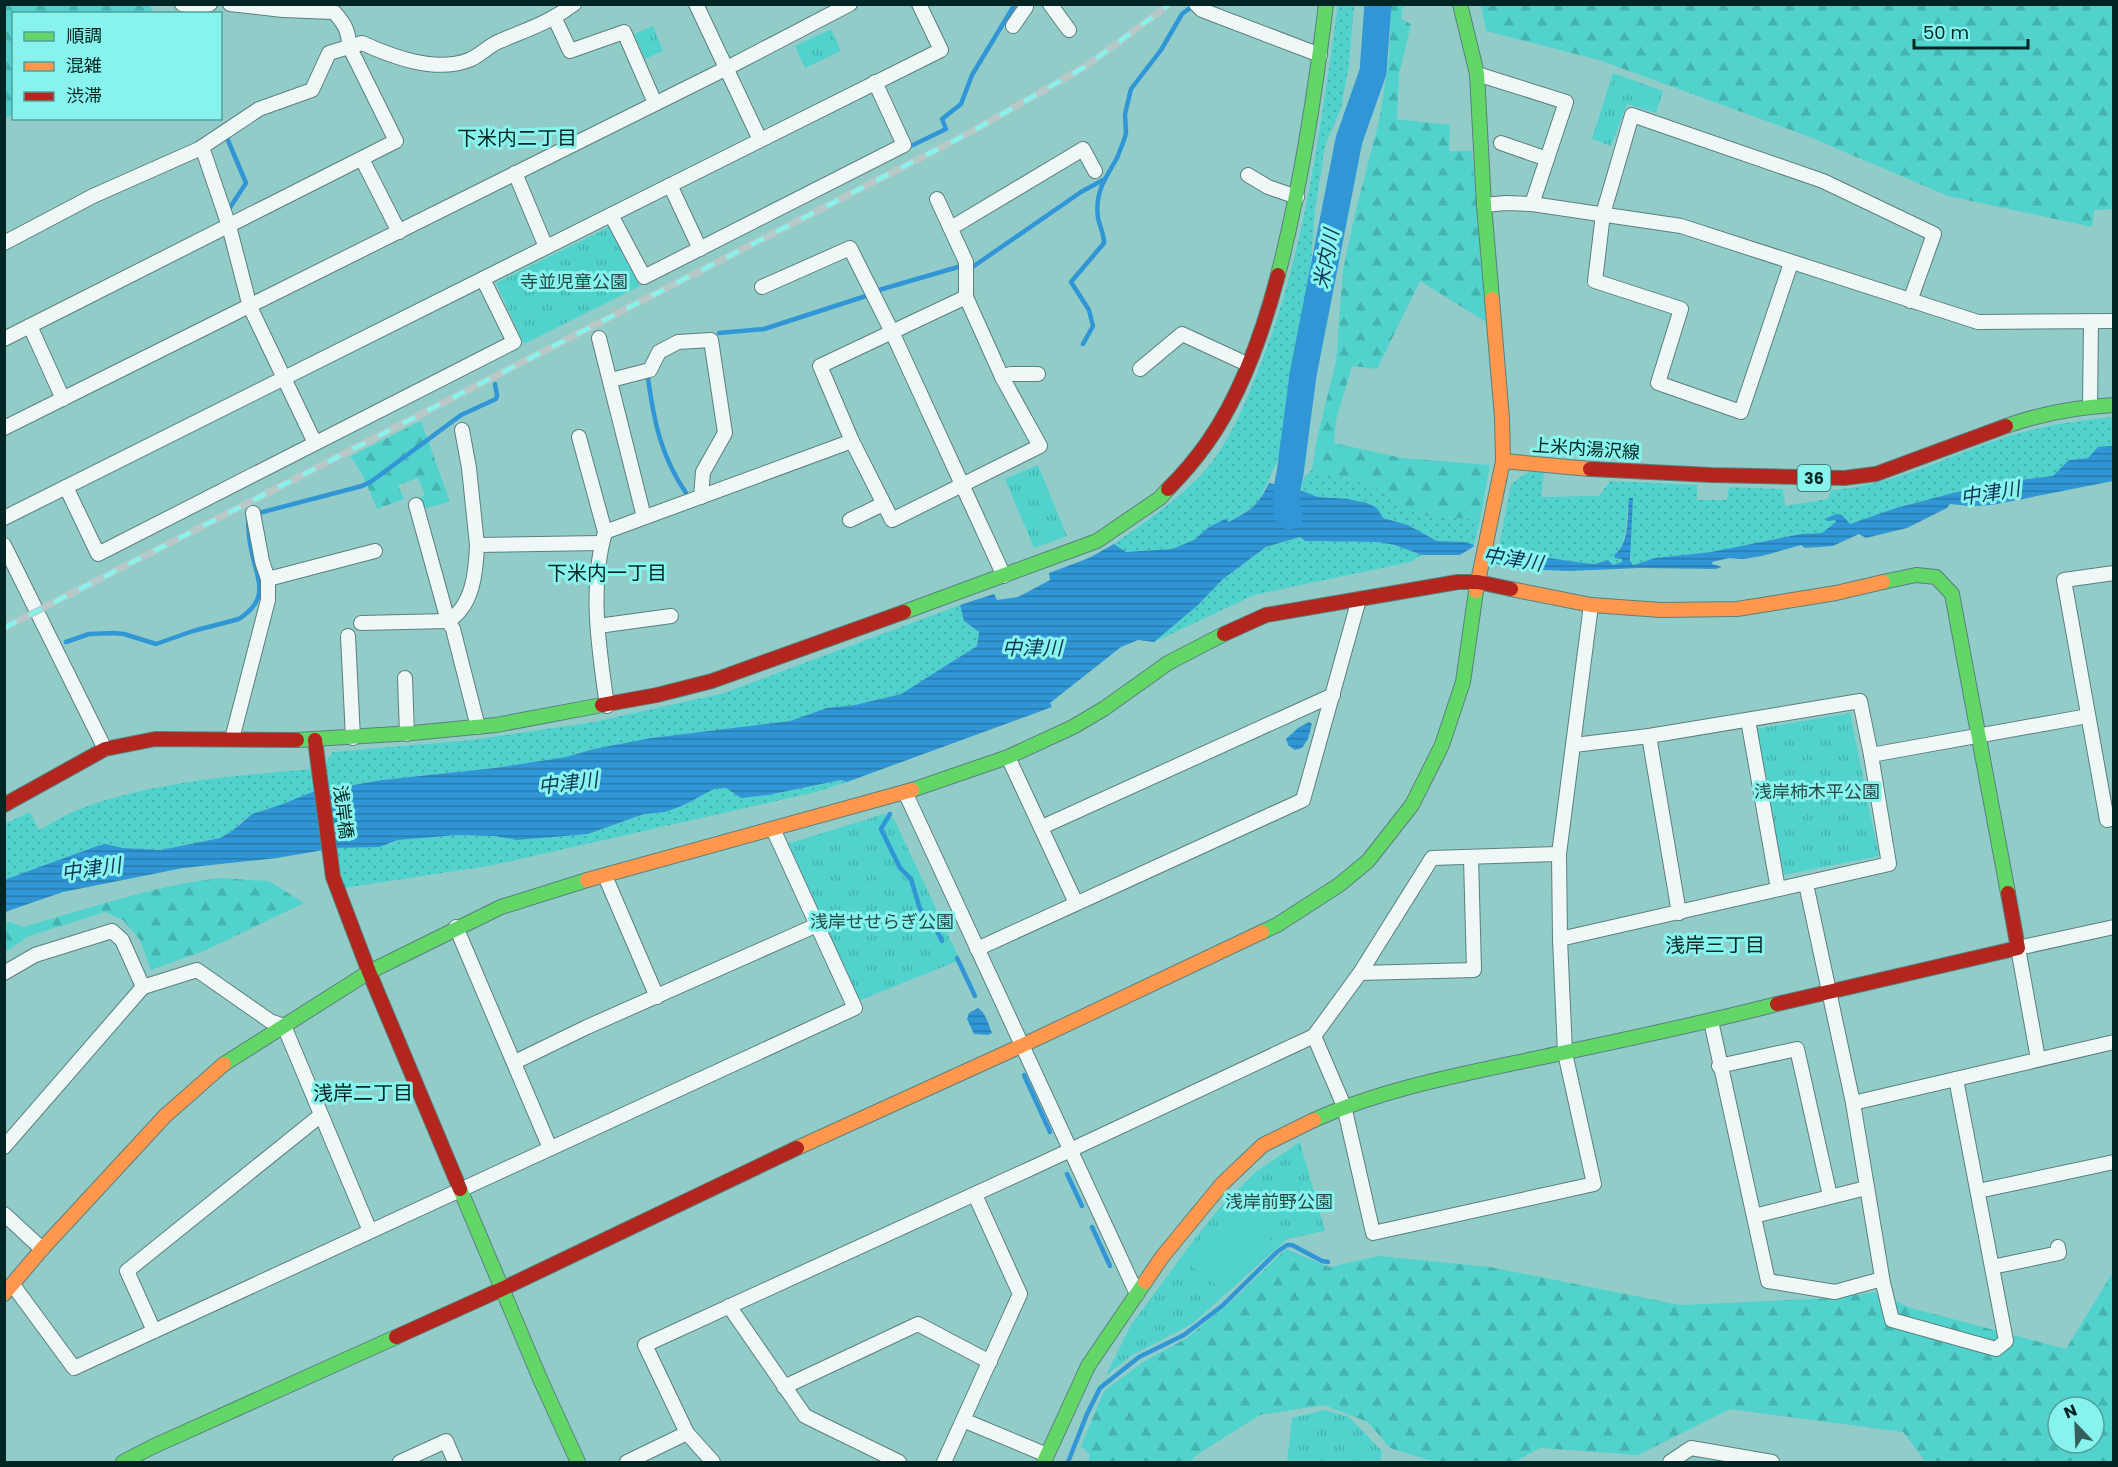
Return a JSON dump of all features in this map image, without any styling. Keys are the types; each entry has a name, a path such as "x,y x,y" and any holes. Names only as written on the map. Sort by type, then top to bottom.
{"street":[{"path":"182,4 197,8 210,4"},
{"path":"4,339 396,141 349,46 349,33 343,21 334,12 284,10 230,4"},
{"path":"4,243 93,196 202,147 259,109 312,90 328,53 362,43 391,56 425,63 462,62 488,49 496,42 555,19 574,4"},
{"path":"696,4 760,140"},
{"path":"4,518 941,50 919,4"},
{"path":"1013,26 1026,8 1026,4"},
{"path":"1050,4 1069,30"},
{"path":"1196,4 1202,10 1320,56"},
{"path":"4,805 105,749 155,739 231,739 316,747 353,738 478,727 607,706 711,681 1097,541 1160,498 1207,443 1230,404 1265,324 1293,218 1320,56 1326,4"},
{"path":"123,1462 502,1289 743,1173 1021,1046 1277,925 1339,885 1368,861 1412,805 1442,745 1463,682 1478,582 1503,461 1502,418 1484,205 1477,74 1460,4"},
{"path":"4,428 727,68 840,6"},
{"path":"555,19 570,51 624,32 655,104"},
{"path":"488,49 494,39 494,34"},
{"path":"1477,74 1566,102 1532,204"},
{"path":"611,215 644,277 700,249 904,145 875,82"},
{"path":"1791,263 1741,412 1658,383 1681,309 1595,281 1603,214 1632,115 1823,181 1934,234 1910,301"},
{"path":"1501,143 1547,159"},
{"path":"202,147 229,226 250,306 315,443"},
{"path":"951,228 1083,148 1095,171"},
{"path":"362,159 399,232"},
{"path":"516,173 546,247"},
{"path":"1248,175 1268,187 1297,197"},
{"path":"670,185 700,249"},
{"path":"937,199 966,262 966,297 1002,377 1040,446 892,520 852,441 820,366 966,297"},
{"path":"1484,205 1532,204 1681,226 1978,322 2114,321"},
{"path":"762,287 850,248 892,332 1004,576"},
{"path":"66,488 98,554 513,342 483,279"},
{"path":"2090,406 2091,322"},
{"path":"30,326 63,399"},
{"path":"1140,369 1182,334 1246,364"},
{"path":"599,338 644,517"},
{"path":"611,380 650,370 659,352 678,342 711,340 724,433 703,472 701,497"},
{"path":"1002,377 1011,374 1038,374"},
{"name":"上米内湯沢線","path":"1503,461 1576,468 1711,475 1844,478 1876,474 2031,417 2090,406 2114,405"},
{"path":"361,623 448,621 463,610 470,591 477,545 469,468 462,430"},
{"path":"579,437 603,537 596,601 607,706"},
{"path":"477,545 603,537 644,517 852,441"},
{"path":"850,520 883,504"},
{"path":"416,505 448,621 453,629 478,727"},
{"path":"231,739 268,600 268,579 262,561 253,513"},
{"path":"4,545 105,749"},
{"path":"268,579 375,551"},
{"path":"2114,573 2064,580 2108,820 2114,818"},
{"path":"773,829 855,1008 74,1368 9,1290 42,1249 165,1116 225,1063 369,972 456,927 501,907 550,890 905,792 1008,757 1073,727 1105,708 1168,663 1208,641 1266,615 1458,582 1478,582 1591,605 1661,610 1737,609 1836,593 1916,575 1936,577 1952,594 2038,1059"},
{"path":"977,949 1304,800 1359,599"},
{"path":"1314,1036 1344,1106 1373,1233 1594,1184 1565,1053 1559,854 1591,605"},
{"path":"598,626 672,616"},
{"path":"348,636 353,738"},
{"path":"405,678 407,734"},
{"path":"1042,828 1333,695"},
{"path":"1560,939 1889,864 1860,700 1748,720 1574,746"},
{"path":"1871,755 2088,716"},
{"path":"1748,720 1778,889"},
{"path":"1648,736 1679,913"},
{"name":"浅岸橋","path":"316,747 333,877 337,888 369,972 460,1190 578,1462"},
{"path":"1008,757 1076,903"},
{"path":"905,792 1137,1294"},
{"path":"713,1462 687,1433 645,1345 975,1195 1314,1036 1360,973 1432,858 1559,854"},
{"path":"1360,973 1474,970 1471,858"},
{"path":"605,876 657,997"},
{"path":"1806,884 1853,1103 1882,1279 1892,1320 1996,1349 2006,1341 1956,1079"},
{"path":"515,1062 817,925"},
{"path":"456,927 550,1148"},
{"path":"963,1420 1046,1459 1088,1366 1168,1248 1222,1184 1263,1145 1344,1106 1438,1079 1711,1021 1829,991 2114,927"},
{"path":"4,973 35,955 112,931 122,940 143,987"},
{"path":"4,1147 143,987 197,970 270,1021 284,1026 370,1231"},
{"path":"1711,1021 1719,1066 1768,1281 1835,1292 1882,1279"},
{"path":"1853,1103 2114,1042"},
{"path":"1719,1066 1797,1049 1830,1196"},
{"path":"154,1331 127,1271 321,1115"},
{"path":"1978,1191 2114,1162"},
{"path":"1754,1216 1866,1188"},
{"path":"944,1462 1020,1294 975,1195"},
{"path":"4,1214 42,1249"},
{"path":"1992,1267 2059,1253 2058,1247"},
{"path":"729,1306 805,1416 899,1462"},
{"path":"784,1387 918,1324 990,1362"},
{"path":"627,1462 687,1433"},
{"path":"400,1462 446,1441 455,1462"},
{"path":"1670,1462 1691,1448 1765,1462"}],"green space":[{"path":"5,4 149,5 153,12 12,12 12,115 5,119"},
{"path":"1338,5 1354,5 1349,65 1341,108 1325,146 1315,210 1311,263 1282,435 1283,449 1258,503 1228,523 1225,519 1209,527 1194,540 1172,549 1125,552 1114,544 1190,486 1212,462 1232,430 1257,373 1274,329 1299,238 1317,145"},
{"path":"1391,5 1403,5 1401,19 1411,24 1399,75 1397,119 1450,125 1449,151 1472,151 1486,322 1420,281 1377,369 1352,366 1336,420 1334,443 1402,458 1490,465 1480,520 1419,515 1371,485 1312,470 1316,443 1336,361 1343,270 1379,121 1389,58"},
{"path":"1481,5 2113,5 2113,209 2094,210 2092,227 1948,196 1805,135 1599,60 1486,31"},
{"path":"653,26 663,51 645,59 634,34"},
{"path":"831,29 841,51 805,68 795,46"},
{"path":"1613,73 1663,91 1656,113 1627,104 1611,146 1592,139"},
{"name":"寺並児童公園","path":"609,227 640,286 524,344 496,283"},
{"path":"2113,417 2113,446 2098,447 2088,458 2069,460 2054,476 2019,480 1953,493 1896,508 1850,524 1844,517 1831,521 1836,522 1823,533 1801,534 1711,552 1655,558 1633,565 1630,544 1633,499 1629,498 1624,536 1614,556 1622,559 1622,562 1613,566 1608,560 1594,564 1498,551 1511,484 1531,470 1544,472 1541,497 1599,496 1610,481 1697,485 1697,500 1727,500 1729,487 1783,489 1785,506 1828,499 1831,490 1857,487 1905,474 2023,432"},
{"path":"421,421 450,502 423,509 420,498 425,495 418,478 398,485 404,499 377,509 364,478 351,456"},
{"path":"1038,465 1067,536 1034,548 1005,479"},
{"path":"1312,470 1371,485 1419,515 1480,520 1474,545 1464,542 1437,541 1408,525 1383,518 1367,503 1318,497 1302,491 1304,479"},
{"path":"1300,537 1305,541 1377,542 1395,545 1422,555 1410,562 1254,595 1154,642 1197,606 1223,579 1266,547"},
{"path":"960,605 964,621 979,632 977,646 901,694 855,705 827,708 790,721 651,738 566,757 495,768 382,780 348,786 339,790 327,790 326,765 333,752 472,740 594,722 724,693"},
{"name":"浅岸柿木平公園","path":"1850,713 1879,856 1784,875 1755,729"},
{"path":"313,769 315,791 263,810 243,820 232,831 220,838 161,850 123,848 105,844 5,880 4,824 30,812 39,830 80,809 137,792 195,781"},
{"path":"841,780 847,782 816,792 494,865 344,888 335,848 390,844 398,840 457,835 495,836 517,840 588,834 644,814 665,812 714,789 726,787 741,798 769,795"},
{"name":"浅岸せせらぎ公園","path":"884,814 894,819 960,960 858,1001 787,844"},
{"path":"219,878 269,881 304,903 206,950 151,970 140,940 123,920 105,912 29,936 5,952 5,923 10,922 23,927 169,886"},
{"name":"浅岸前野公園","path":"1300,1142 1325,1231 1287,1239 1192,1324 1131,1356 1106,1375 1131,1325 1222,1205 1257,1171"},
{"path":"1236,1204 1274,1234 1225,1292 1188,1263"},
{"path":"1286,1249 1329,1267 1379,1256 1490,1267 1681,1305 1836,1298 1875,1292 1911,1308 2066,1349 2113,1272 2113,1462 1926,1462 1903,1432 1730,1409 1638,1455 1540,1448 1514,1462 1435,1462 1390,1448 1368,1422 1324,1405 1260,1415 1198,1454 1190,1462 1088,1462 1090,1455 1081,1446 1104,1391 1143,1362 1187,1338 1235,1298"},
{"path":"1325,1410 1349,1417 1382,1451 1380,1462 1287,1462 1292,1418"}],"water":[{"name":"中津川","path":"2113,446 2113,481 1992,505 1950,504 1947,508 1907,528 1866,538 1859,534 1833,546 1805,548 1801,545 1762,556 1743,559 1729,558 1712,562 1722,567 1716,569 1640,568 1569,571 1517,569 1462,555 1422,555 1395,545 1377,542 1305,541 1300,537 1266,547 1223,579 1197,606 1154,642 1138,640 1121,647 1050,703 1052,707 847,782 841,780 768,795 741,798 726,788 714,789 665,812 644,814 588,834 517,840 495,836 457,835 398,840 379,847 335,848 277,858 183,868 63,892 5,912 4,880 105,844 123,848 161,850 220,838 252,814 315,791 339,790 348,786 382,780 495,768 566,757 651,738 790,721 827,708 855,705 901,694 977,646 979,632 964,621 960,605 994,594 997,600 1018,597 1050,580 1049,573 1089,558 1114,544 1126,552 1172,549 1194,540 1209,527 1225,519 1229,522 1248,510 1257,503 1269,483 1318,497 1367,503 1377,508 1383,518 1408,525 1437,541 1464,542 1492,550 1584,563 1594,564 1608,560 1613,565 1622,562 1622,559 1615,558 1614,555 1623,544 1628,521 1629,498 1633,498 1630,560 1633,565 1655,558 1711,552 1801,534 1822,533 1836,522 1824,519 1837,514 1842,515 1850,524 1896,508 1953,493 2053,476 2069,460 2088,458 2098,447"},
{"path":"1309,722 1312,724 1308,739 1302,748 1295,750 1288,745 1286,739"},
{"path":"978,1008 985,1016 992,1033 988,1035 974,1034 967,1019 969,1013"}],"pier":[{"path":"1475,543 1498,548 1495,563 1458,556 1473,547"}],"waterway":[{"path":"913,145 946,129 942,119 961,104 972,75 1015,4"},
{"name":"米内川","path":"1289,516 1287,491 1303,375 1349,140 1373,72 1378,4"},
{"path":"974,266 1081,192 1105,179 1124,140 1125,114 1131,89 1161,50 1182,14 1190,8"},
{"path":"227,138 246,183 229,209"},
{"path":"1083,344 1093,326 1089,310 1071,282 1104,243 1097,208 1099,193 1105,179"},
{"path":"879,290 958,267"},
{"path":"719,333 764,329 866,296"},
{"path":"648,378 660,438 670,466 686,493"},
{"path":"259,513 362,486 372,481 461,415 496,399 495,384"},
{"path":"66,642 89,634 114,633 156,644 239,619 255,604 259,589 250,544 248,515"},
{"path":"890,814 881,829 900,868 911,879 920,909 931,919 942,941"},
{"path":"957,958 975,996"},
{"path":"1024,1075 1050,1132"},
{"path":"1067,1174 1082,1206"},
{"path":"1092,1227 1110,1266"},
{"path":"1068,1462 1100,1388 1139,1357 1184,1335 1222,1306 1287,1245 1292,1245 1328,1262"}],"railway":[{"path":"4,628 971,132 1086,66 1170,4"}],"traffic: fast":[{"path":"1278,275 1294,208 1326,4"},
{"path":"1460,4 1477,74 1492,299"},
{"path":"2006,426 2059,412 2114,405"},
{"path":"904,612 1097,541 1160,498 1168,489"},
{"path":"1883,582 1916,575 1936,577 1952,594 2008,893"},
{"path":"1262,932 1277,925 1339,885 1368,861 1412,805 1442,745 1463,682 1476,591"},
{"path":"912,790 1008,757 1073,727 1105,708 1168,663 1224,634"},
{"path":"297,740 496,725 602,705"},
{"path":"224,1064 369,972 501,907 587,880"},
{"path":"1314,1120 1365,1100 1417,1085 1777,1004"},
{"path":"460,1189 541,1381 578,1462"},
{"path":"1044,1462 1088,1366 1145,1282"},
{"path":"123,1462 396,1337"}],"traffic: slow":[{"path":"1492,299 1502,418 1503,461 1590,469"},
{"path":"1476,591 1503,461"},
{"path":"1511,589 1591,605 1661,610 1737,609 1836,593 1883,582"},
{"path":"587,880 912,790"},
{"path":"797,1148 1021,1046 1262,932"},
{"path":"4,1294 42,1249 165,1116 224,1064"},
{"path":"1145,1282 1162,1257 1222,1184 1263,1145 1314,1120"}],"traffic: jam":[{"path":"1168,489 1202,449 1230,405 1258,341 1278,275"},
{"path":"1590,469 1844,478 1876,474 2006,426"},
{"path":"1224,634 1266,615 1458,582 1478,582 1511,589"},
{"path":"602,705 657,695 712,681 904,612"},
{"path":"4,805 105,749 155,739 297,740"},
{"path":"315,740 333,877 369,972 460,1189"},
{"path":"1777,1004 2018,948 2008,893"},
{"path":"396,1337 797,1148"}],"district":[{"name":"下米内二丁目","path":"517,138"},
{"name":"下米内一丁目","path":"607,573"},
{"name":"浅岸三丁目","path":"1715,945"},
{"name":"浅岸二丁目","path":"363,1093"}]}
